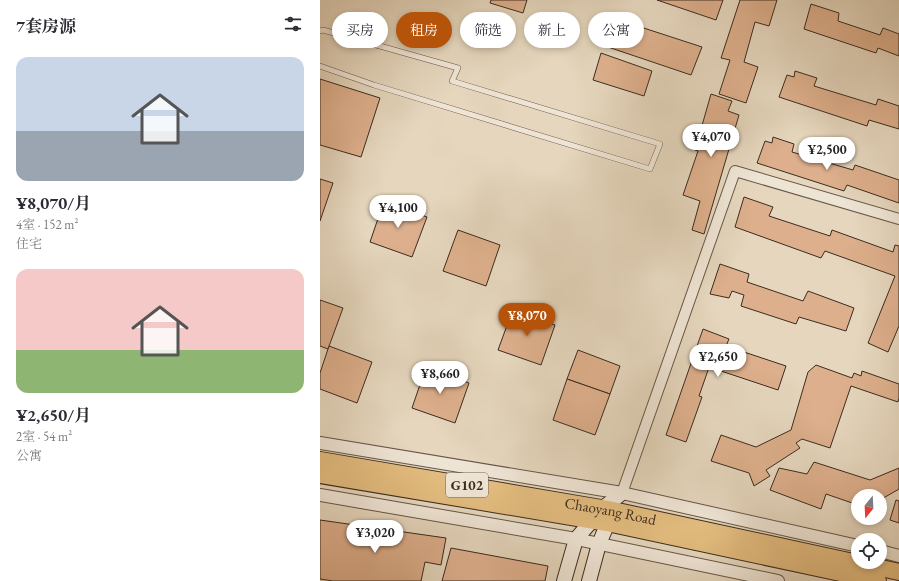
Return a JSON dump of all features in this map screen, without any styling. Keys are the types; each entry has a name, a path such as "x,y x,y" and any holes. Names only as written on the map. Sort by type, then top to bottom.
{"highway":[{"name":"Chaoyang Road","path":"320,460 899,572"},
{"name":"Chaoyang Road","path":"320,476 604,515 878,581"}],"main road":[{"path":"564,581 576,539 604,515 622,493"},
{"path":"589,581 599,544 604,515"}],"street":[{"path":"622,493 735,171 899,219"},
{"name":"Chaoyang Road","path":"320,443 622,493 851,544"},
{"path":"320,495 576,539 778,581"},
{"path":"887,553 899,556"}],"lane":[{"path":"320,31 324,30 458,68 452,81 660,144 650,169 374,85 320,66"}],"building":[{"path":"491,0 527,0 523,13 490,3"},
{"path":"657,0 723,0 716,20"},
{"path":"740,0 777,0 769,26 755,22 744,62 758,67 746,103 719,94 730,60 721,58"},
{"path":"811,4 839,13 838,21 880,35 883,28 899,34 899,56 878,48 876,53 804,29"},
{"path":"644,28 702,47 691,75 611,48 644,48"},
{"path":"601,53 652,71 644,96 593,80"},
{"path":"795,71 817,78 814,86 876,105 878,99 899,106 899,129 869,120 867,126 779,97 787,75 794,77"},
{"path":"320,79 380,98 361,157 320,145"},
{"path":"711,94 732,101 728,111 739,115 704,234 692,230 700,201 683,195 698,151 695,150"},
{"path":"773,137 794,144 792,152 853,170 855,165 899,180 899,203 847,185 844,191 757,163 765,141 772,143"},
{"path":"320,179 333,183 320,221"},
{"path":"744,197 773,207 769,216 830,236 832,230 893,252 895,245 899,246 899,326 888,352 868,343 895,276 825,251 821,258 735,227"},
{"path":"384,201 427,217 412,257 370,242"},
{"path":"458,230 500,245 486,286 443,271"},
{"path":"720,264 749,274 747,282 803,301 808,291 854,308 846,331 799,317 796,324 741,306 744,295 732,291 729,298 710,294"},
{"path":"320,300 343,308 328,349 320,346"},
{"path":"513,309 555,325 541,365 498,350"},
{"path":"703,329 729,339 726,346 786,366 778,390 718,370 721,358 713,356 699,396 702,397 686,442 666,435"},
{"path":"329,346 372,362 357,403 320,389 320,373"},
{"path":"578,350 620,366 610,394 567,379"},
{"path":"816,365 852,378 854,373 861,376 862,371 899,384 898,402 851,386 830,448 802,439 796,443 800,448 766,470 770,476 754,486 749,473 711,461 721,435 756,447 791,430 808,372"},
{"path":"426,367 469,383 455,423 412,408"},
{"path":"567,379 610,394 595,435 553,420"},
{"path":"814,462 870,480 899,468 899,489 887,496 887,489 851,489 851,503 826,494 821,509 770,490 779,468 807,474"},
{"path":"896,500 899,501 899,523 890,520"},
{"path":"320,520 446,538 441,565 425,562 421,581 333,581 320,579"},
{"path":"451,548 548,566 545,581 442,581"}]}
